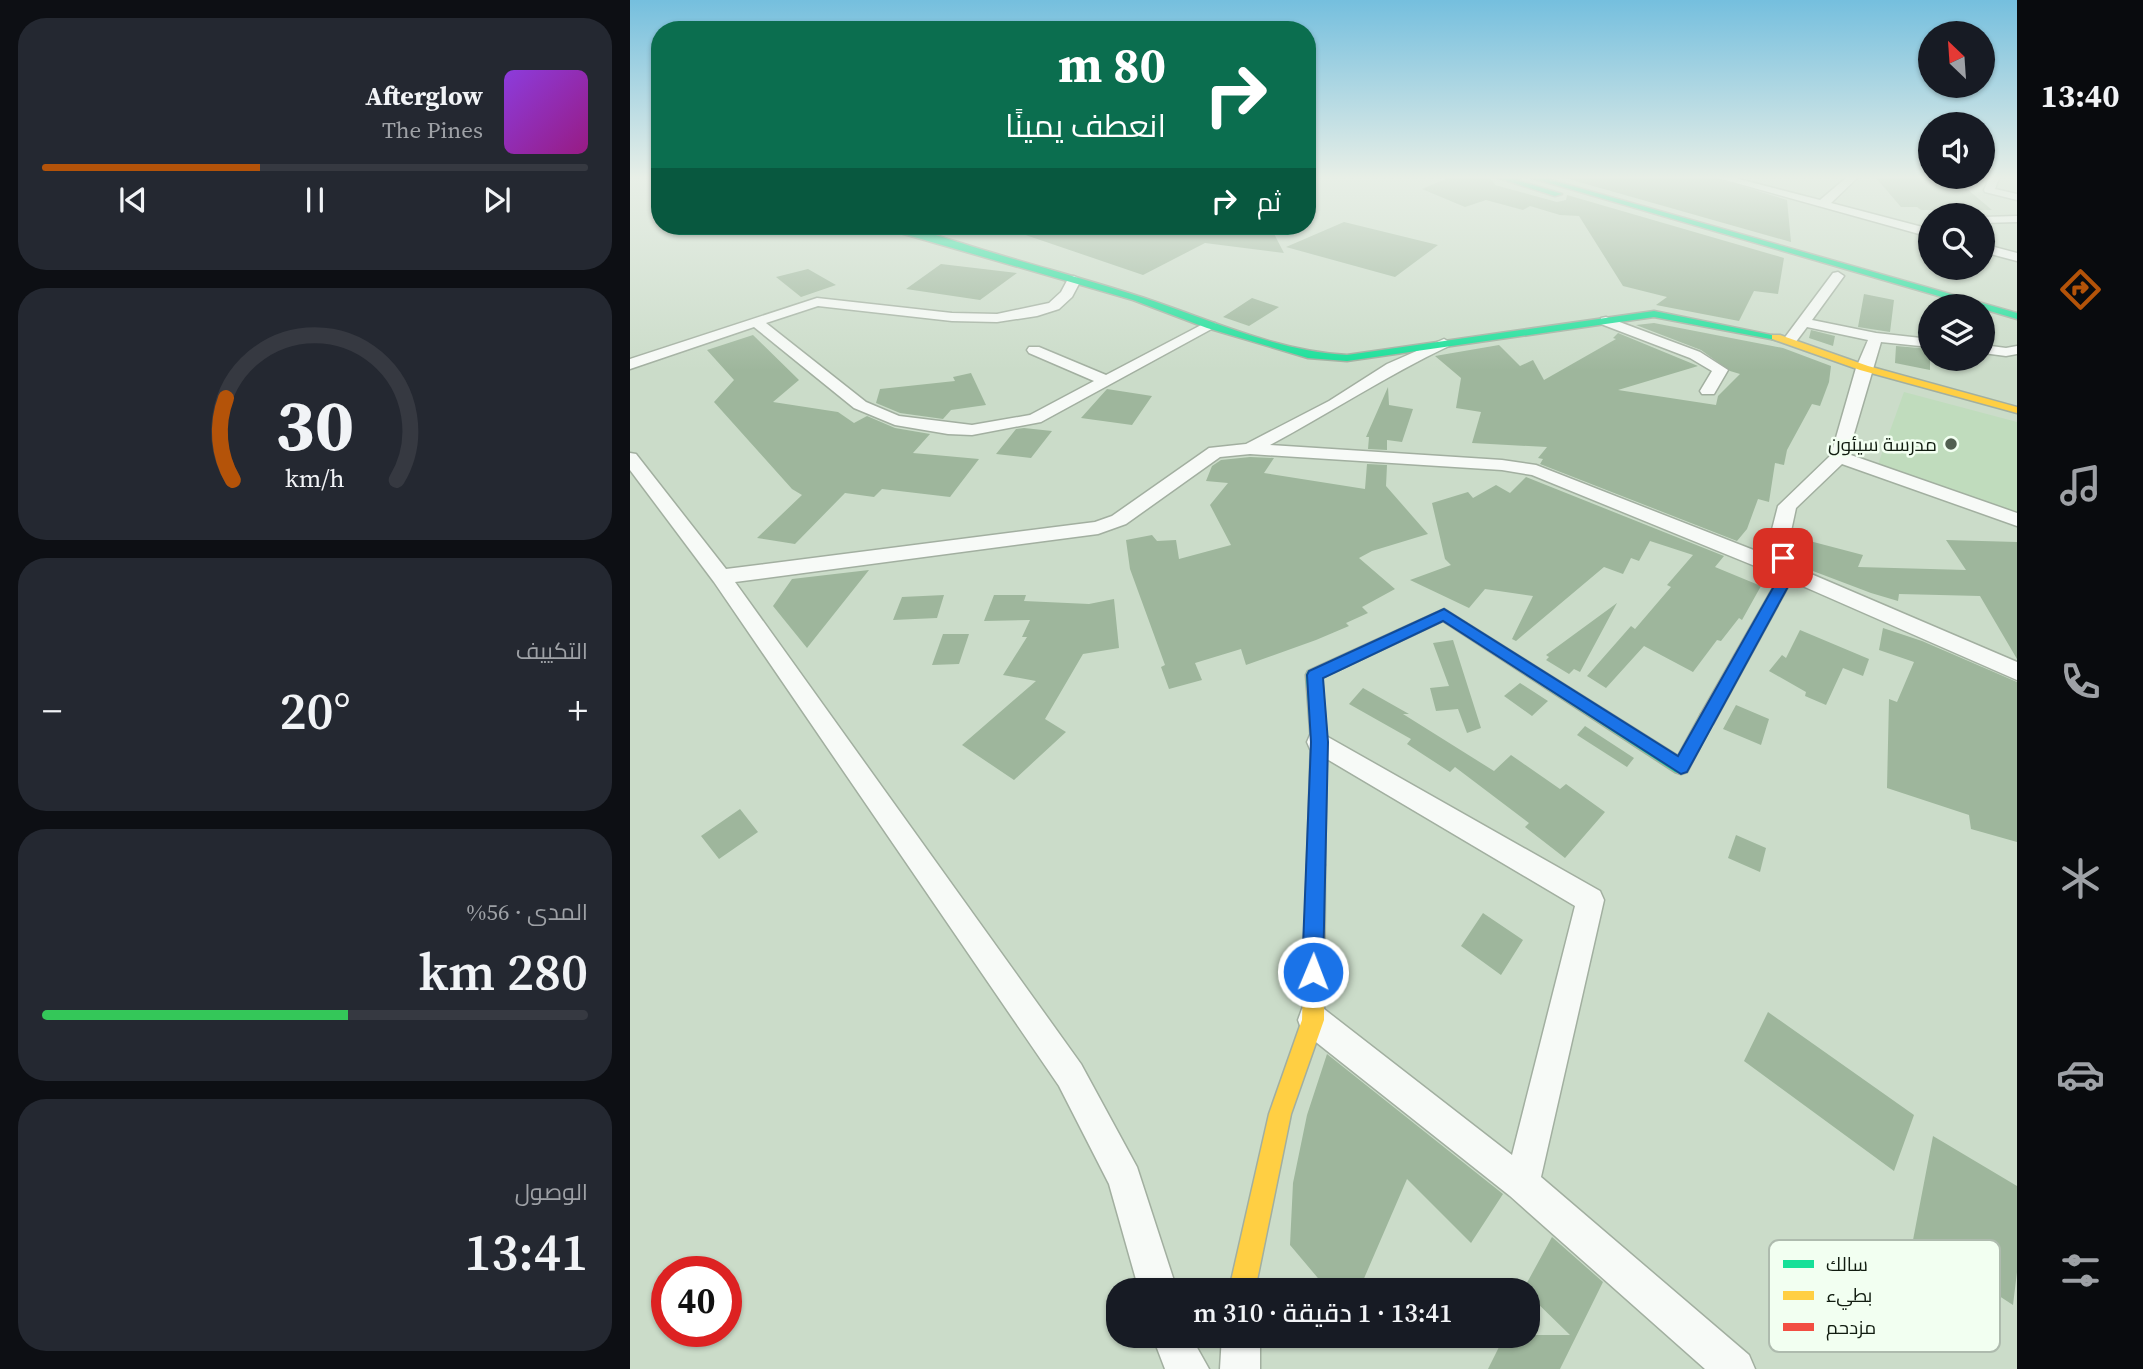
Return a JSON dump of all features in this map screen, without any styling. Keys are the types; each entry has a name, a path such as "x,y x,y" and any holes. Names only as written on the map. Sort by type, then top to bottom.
{"street":[{"path":"946,242 1136,298 1210,326 1329,359 1606,321 1670,315 1790,340 1864,368 2017,410"},
{"path":"1721,242 1918,300"},
{"path":"1759,242 2017,316"},
{"path":"1995,251 2017,257"},
{"path":"1790,340 1838,276"},
{"path":"630,364 824,302 976,318 1020,316 1054,306 1067,294 1074,280"},
{"path":"1606,321 1695,355 1720,370 1708,391"},
{"path":"756,322 860,405 895,420 948,429 995,428 1034,418 1210,326"},
{"path":"1804,322 1876,337 1918,342"},
{"path":"1995,323 2017,329"},
{"path":"1789,572 1778,544 1787,506 1839,457 1864,368 1876,337"},
{"path":"1250,449 1335,404 1392,367 1444,343"},
{"path":"1034,350 1106,381"},
{"path":"1995,351 2017,350"},
{"path":"721,577 1098,528 1119,520 1215,452 1250,449 1502,465 1536,470 1789,572 2017,671"},
{"path":"630,457 721,577 1070,1075 1125,1179 1154,1278"},
{"path":"1839,457 2017,520"},
{"path":"1245,1278 1280,1114 1313,1020 1320,742 1314,675 1444,614 1681,767 1789,572"},
{"path":"1320,742 1590,900 1522,1184"},
{"path":"1313,1020 1522,1184 1735,1369"},
{"path":"1174,1348 1189,1369"},
{"path":"1240,1369 1241,1348"}],"shaded area":[{"name":"مدرسة سيئون","path":"1904,392 2017,422 2017,515 1877,467"}],"building":[{"path":"1046,242 1278,242 1284,253 1205,243 1143,275"},
{"path":"1298,242 1425,242 1438,245 1395,277 1286,247"},
{"path":"1595,242 1728,242 1784,258 1778,294 1754,291 1739,321 1656,305 1667,297 1623,286"},
{"path":"941,264 1017,273 980,300 906,289"},
{"path":"808,269 836,285 801,297 776,277"},
{"path":"1864,294 1894,300 1890,332 1858,327"},
{"path":"1252,298 1279,307 1249,326 1223,317"},
{"path":"1654,323 1783,348 1831,366 1829,382 1820,406 1812,404 1787,450 1784,465 1775,463 1769,502 1758,499 1747,529 1737,541 1540,464 1543,459 1538,458 1547,447 1472,443 1481,412 1456,408 1461,378 1435,356 1499,345 1520,366 1533,360 1544,380 1616,339 1613,338 1618,333 1698,366 1618,390 1716,405 1718,396 1740,374 1730,371 1701,350 1636,325"},
{"path":"1811,330 1835,336 1833,346 1809,338"},
{"path":"753,335 799,380 773,402 838,412 854,423 867,416 895,428 930,434 913,453 979,459 950,497 882,489 874,497 845,493 795,544 757,538 802,495 792,489 714,402 734,380 707,350"},
{"path":"1896,346 1918,348 1918,368 1895,363"},
{"path":"971,373 986,405 951,410 943,419 900,413 876,403 880,389 955,381 953,377"},
{"path":"1388,387 1389,405 1413,409 1402,442 1387,440 1387,450 1368,449 1369,437 1366,437"},
{"path":"1107,389 1152,396 1132,425 1081,418"},
{"path":"1016,429 1052,431 1031,458 996,454"},
{"path":"1274,458 1264,473 1365,489 1367,464 1387,465 1386,486 1428,534 1372,551 1359,558 1395,589 1362,607 1368,613 1346,623 1349,626 1246,665 1241,649 1195,663 1202,680 1169,689 1161,667 1165,665 1130,569 1126,540 1152,535 1157,541 1176,540 1179,559 1231,545 1210,505 1228,483 1206,481 1212,466 1221,460"},
{"path":"1526,477 1724,556 1715,567 1761,586 1742,620 1739,618 1721,641 1717,640 1693,672 1644,646 1606,688 1587,676 1631,626 1635,629 1671,587 1667,585 1693,555 1650,541 1639,561 1631,558 1623,574 1604,567 1516,641 1512,639 1533,596 1485,589 1469,608 1410,580 1451,565 1445,559 1432,503 1468,492 1473,498 1496,485 1510,493"},
{"path":"1802,539 1863,555 1858,567 1966,570 1946,540 2017,542 2017,659 1980,596 1899,594 1898,601 1871,593 1805,568 1798,560"},
{"path":"869,570 807,648 773,606 792,579"},
{"path":"944,595 937,618 893,620 902,597"},
{"path":"994,595 1026,595 1024,601 1089,604 1114,599 1119,648 1083,654 1045,719 1066,732 1014,780 962,745 1036,681 1003,675 1027,637 1022,637 1030,620 984,621"},
{"path":"1617,603 1580,672 1574,669 1569,674 1546,660 1549,657 1546,655"},
{"path":"1883,628 1922,641 2017,682 2017,842 1971,829 1969,815 1887,788 1889,699 1897,702 1914,662 1879,650"},
{"path":"1800,630 1869,659 1863,676 1843,668 1826,705 1805,696 1806,692 1769,671 1782,655 1786,658"},
{"path":"943,634 969,634 959,664 932,665"},
{"path":"1453,640 1481,728 1467,733 1458,709 1436,711 1430,688 1449,686 1433,643"},
{"path":"1520,683 1548,701 1532,716 1504,696"},
{"path":"1363,688 1409,714 1403,714 1494,771 1511,755 1560,789 1566,784 1605,812 1565,858 1525,827 1529,823 1455,767 1450,772 1407,744 1411,739 1349,704"},
{"path":"1736,705 1769,719 1761,745 1723,729"},
{"path":"1585,726 1634,758 1627,767 1577,735"},
{"path":"740,809 758,832 719,859 701,836"},
{"path":"1736,835 1766,848 1760,872 1728,858"},
{"path":"1483,913 1523,940 1501,975 1461,946"},
{"path":"1768,1012 1914,1115 1894,1171 1744,1061"},
{"path":"1327,1054 1503,1194 1471,1243 1407,1179 1364,1278 1318,1278 1290,1245 1293,1183 1307,1115"},
{"path":"1933,1136 2017,1186 2017,1272 2013,1305 2000,1297 2000,1240 1913,1240"},
{"path":"1552,1237 1603,1282 1560,1369 1488,1369 1498,1348 1540,1348 1540,1335 1570,1335 1540,1306 1540,1278 1530,1278"}],"traffic: fast":[{"path":"946,242 1136,298 1210,326 1312,356 1347,358 1654,314 1776,337"},
{"path":"1759,242 2017,316"},
{"path":"1316,865 1319,742 1314,675 1444,614 1681,767 1707,719"}],"traffic: slow":[{"path":"1776,337 1864,368 2017,410"},
{"path":"1245,1278 1280,1114 1313,1020 1316,865"}],"traffic: jam":[{"path":"1707,719 1789,572"}],"place":[{"name":"مدرسة سيئون","path":"1951,444"}],"route":[{"path":"1313,972 1320,742 1314,675 1444,614 1681,767 1789,572 1783,558"}]}
